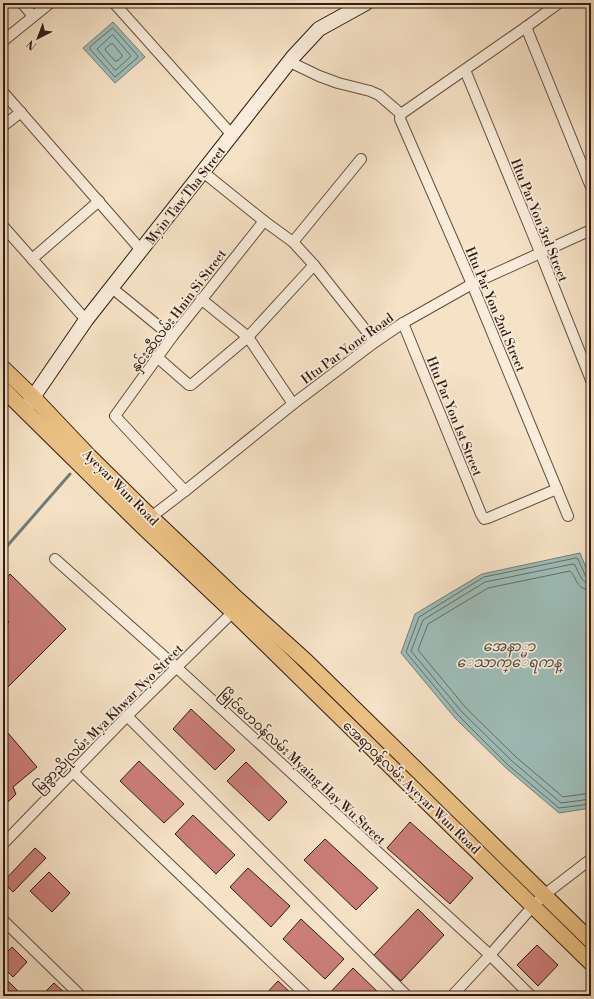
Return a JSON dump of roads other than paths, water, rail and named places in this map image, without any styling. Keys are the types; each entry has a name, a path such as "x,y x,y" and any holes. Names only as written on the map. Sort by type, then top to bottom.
{"main road":[{"name":"Myin Taw Tha Street","path":"28,403 86,320 290,62 319,29 366,3"},
{"name":"Ayeyar Wun Road","path":"3,368 28,403 147,521 237,607"},
{"name":"Ayeyar Wun Road","path":"3,388 28,403"},
{"name":"အေရာဝန်လမ်း Ayeyar Wun Road","path":"237,607 306,661 591,941"},
{"name":"အေရာဝန်လမ်း Ayeyar Wun Road","path":"237,607 591,963"}],"street":[{"path":"22,3 33,16"},
{"path":"3,41 50,3"},
{"path":"114,3 232,135"},
{"path":"290,62 338,83 370,91 379,95 402,114 559,3"},
{"path":"526,27 591,187"},
{"name":"Htu Par Yon 3rd Street","path":"465,70 591,380"},
{"path":"3,92 142,250"},
{"path":"3,126 21,112"},
{"name":"Htu Par Yon 2nd Street","path":"402,114 400,119 472,284 568,516"},
{"path":"293,242 361,160"},
{"path":"203,172 264,221 293,242 314,265 375,342"},
{"path":"32,258 99,201"},
{"name":"နှင်းဆီလမ်း Hnin Si Street","path":"185,491 115,416 201,299 264,221"},
{"path":"3,226 86,320"},
{"name":"Htu Par Yone Road","path":"147,521 293,404 375,342 403,323 472,284 591,230"},
{"path":"157,358 189,385 191,385 248,337 314,265"},
{"path":"112,288 172,337"},
{"path":"201,299 248,337 293,404"},
{"name":"Htu Par Yon 1st Street","path":"403,323 484,519 557,489"},
{"name":"မြိုင်ဟေဝန်လမ်း Myaing Hay Wu Street","path":"55,559 176,667 490,955 531,996"},
{"name":"မြခွာညိုလမ်း Mya Khwar Nyo Street","path":"3,844 127,716 237,607"},
{"path":"127,716 407,996"},
{"path":"73,772 307,996"},
{"path":"452,996 544,895 591,859"},
{"path":"3,920 81,996"}],"water":[{"path":"113,22 145,57 115,83 83,48"},
{"name":"အေနာ္မာ ေသာက္ေရကန္","path":"580,553 591,579 591,808 559,813 506,768 455,718 401,653 415,614 482,574"}],"waterway":[{"path":"3,552 70,474"}]}
